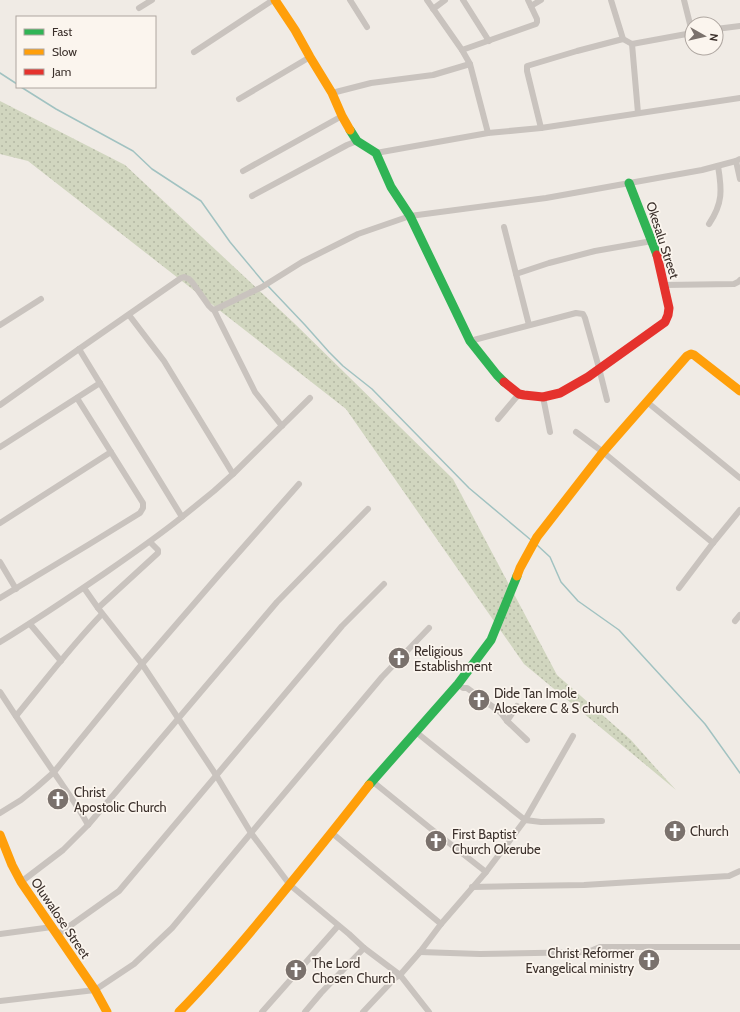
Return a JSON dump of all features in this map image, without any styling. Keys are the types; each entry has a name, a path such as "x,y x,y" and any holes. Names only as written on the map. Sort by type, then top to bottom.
{"street":[{"path":"139,8 152,0"},
{"path":"194,52 274,0 295,30 332,93 342,116 357,141 376,153 391,186 410,216 470,341 496,375 508,386 519,394 543,397 550,432"},
{"path":"350,0 367,27"},
{"path":"427,0 470,64 488,133"},
{"path":"433,9 445,0"},
{"path":"463,0 489,40"},
{"path":"462,50 536,24 537,22 528,0"},
{"path":"531,6 541,0"},
{"path":"611,0 622,39"},
{"path":"684,0 688,16"},
{"path":"724,28 740,26"},
{"path":"541,128 527,71 530,64 622,39 632,44 684,34"},
{"path":"632,44 638,113"},
{"path":"239,99 310,57"},
{"path":"332,93 371,83 433,75 470,64"},
{"path":"376,153 488,133 541,128 740,98"},
{"path":"243,171 342,116"},
{"path":"252,196 357,141"},
{"path":"214,310 262,287 292,267 358,234 410,216 546,198 702,170 738,160 740,179"},
{"path":"709,224 714,217 720,199 721,190 718,166"},
{"name":"Okesalu Street","path":"543,397 560,393 588,376 665,322 668,315 669,308 656,251 629,183"},
{"path":"504,227 530,325"},
{"path":"516,274 549,263 595,251 652,241"},
{"path":"0,405 150,299 184,277 192,282 209,306 214,310 255,392 282,426"},
{"path":"664,285 734,284 740,280"},
{"path":"0,325 41,299"},
{"path":"470,341 576,313 583,314 607,400"},
{"path":"129,315 164,361 233,474"},
{"path":"79,349 182,517"},
{"path":"179,1012 227,959 290,885 332,834 372,781 458,684 491,640 520,568 537,537 604,452 687,356 691,354 739,388"},
{"path":"0,447 100,383"},
{"path":"498,419 519,394"},
{"path":"0,598 140,513 143,508 143,503 77,398"},
{"path":"0,642 84,588 150,542 182,517 233,474 310,398"},
{"path":"647,402 740,478"},
{"path":"576,432 604,452 713,543"},
{"path":"0,523 111,452"},
{"path":"0,813 37,788 54,772 142,664 299,484"},
{"path":"21,882 63,850 88,825 277,602 368,509"},
{"path":"679,588 740,510"},
{"path":"98,608 158,553 158,550 150,542"},
{"path":"0,562 16,589"},
{"path":"0,934 55,931 119,891 342,626 384,584"},
{"path":"84,588 102,614 142,664 216,775 251,833 290,885 364,948 400,975 429,1012"},
{"path":"16,716 102,614"},
{"path":"735,621 740,615"},
{"path":"30,624 61,661"},
{"path":"0,1001 95,990 134,964 172,928 382,677 429,628"},
{"path":"458,684 463,688 467,688 500,712 507,721 528,740"},
{"path":"0,692 69,792 88,825"},
{"path":"507,721 517,706"},
{"path":"416,732 525,820 546,822 602,821"},
{"path":"363,1012 395,978 400,975 441,924 486,872 525,820 573,736"},
{"path":"372,781 486,872"},
{"path":"332,834 441,924"},
{"name":"Oluwalose Street","path":"0,835 12,865 21,882 95,990 108,1012"},
{"path":"472,887 626,883 729,876 740,871"},
{"path":"262,1012 338,926"},
{"path":"420,952 480,954 588,952 600,948 740,947"},
{"path":"305,1012 364,948"}],"green space":[{"path":"0,101 125,165 295,324 453,479 557,675 631,740 676,790 524,664 346,409 28,161 0,154"}],"waterway":[{"path":"0,73 16,83"},
{"path":"23,88 56,109 133,151 152,169 201,201 230,242 265,284"},
{"path":"268,286 329,352 343,366 372,389 469,488 531,540"},
{"path":"537,545 550,557 561,582 578,601 619,630 705,724 740,773"}],"traffic: fast":[{"path":"350,130 357,141 376,153 391,187 410,216 470,341 504,382"},
{"path":"629,183 657,255"},
{"path":"369,785 458,684 491,640 517,576"}],"traffic: slow":[{"path":"275,0 295,30 332,93 350,130"},
{"path":"517,576 537,537 603,452 687,356 691,354 694,355 740,391"},
{"path":"179,1012 254,928 369,785"},
{"path":"0,835 12,865 21,882 95,990 107,1012"}],"traffic: jam":[{"path":"504,382 519,394 524,395 543,397 560,393 588,377 665,322 669,308 657,255"}],"place":[{"name":"Religious Establishment","path":"399,658"},
{"name":"Dide Tan Imole Alosekere C & S church","path":"479,700"},
{"name":"Christ Apostolic Church","path":"58,799"},
{"name":"Church","path":"675,831"},
{"name":"First Baptist Church Okerube","path":"436,841"},
{"name":"Christ Reformer Evangelical ministry","path":"649,960"},
{"name":"The Lord Chosen Church","path":"296,970"}]}
